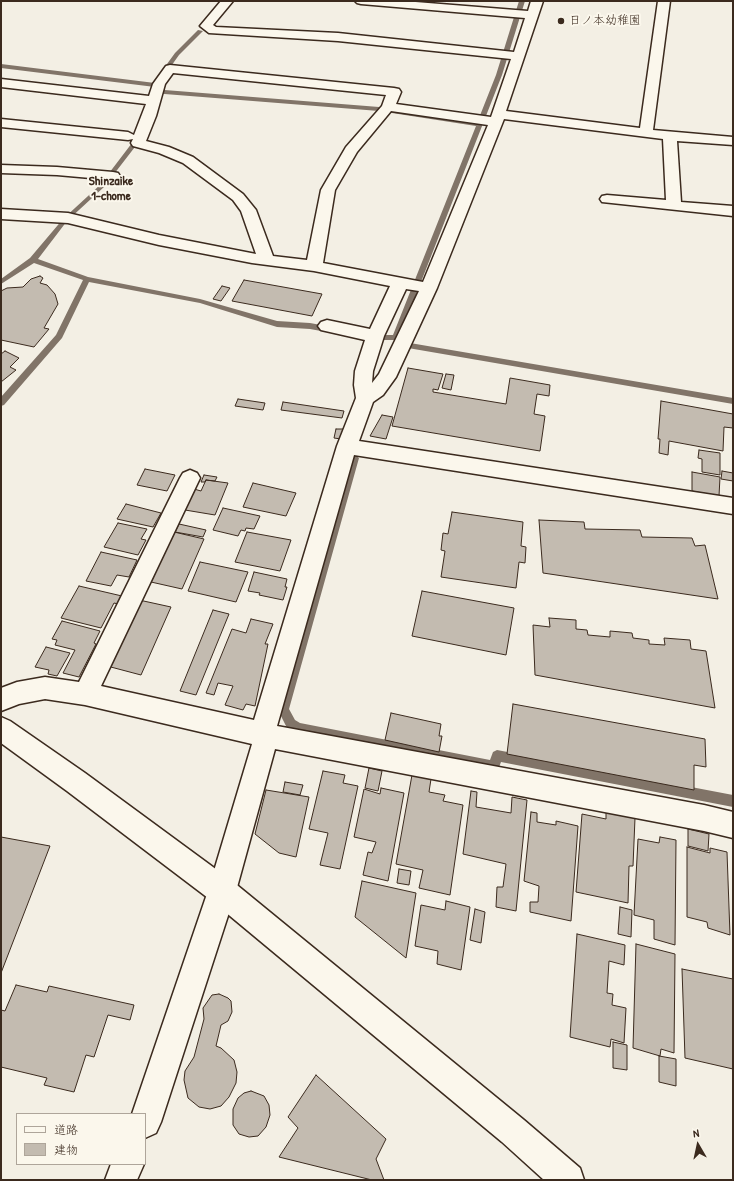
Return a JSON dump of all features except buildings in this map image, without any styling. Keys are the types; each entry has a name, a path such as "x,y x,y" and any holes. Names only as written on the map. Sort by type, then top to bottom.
{"street":[{"path":"227,1 206,26 213,30 338,37 517,55"},
{"path":"361,1 529,14"},
{"path":"365,398 377,390 387,377 408,333 495,119 517,55 529,14 537,1"},
{"path":"646,134 664,1"},
{"path":"266,259 248,210 238,197 188,160 164,150 138,143 150,116 153,97 161,81 170,69 394,92 388,107 351,150 328,190 314,266"},
{"path":"1,82 153,97"},
{"path":"388,107 472,119 495,119 733,141"},
{"path":"1,123 128,136"},
{"path":"670,136 674,206"},
{"path":"1,169 57,171 113,176"},
{"path":"607,199 733,211"},
{"path":"1,214 66,218 159,240 314,266 426,287"},
{"path":"146,1119 222,891 239,828 270,736 347,446 365,398 363,385 364,371 374,340 398,289 403,283"},
{"path":"327,326 390,345 397,356"},
{"path":"347,446 376,452 733,506"},
{"path":"84,694 190,478"},
{"path":"1,700 17,693 45,688 84,694 270,736 696,816 733,826"},
{"path":"1,729 76,782 222,891 513,1131 568,1180"},
{"path":"121,1180 128,1165"}],"waterway":[{"path":"400,337 397,334 499,75 522,1"},
{"path":"162,75 177,54 200,31"},
{"path":"1,66 155,85"},
{"path":"152,91 379,109 479,125"},
{"path":"33,260 65,220 102,186 135,143 138,134"},
{"path":"1,282 33,260"},
{"path":"33,260 87,279"},
{"path":"1,403 59,336 87,279"},
{"path":"87,279 200,301 277,324 310,326 332,330"},
{"path":"371,338 400,337"},
{"path":"400,337 408,345 733,401"},
{"path":"355,458 283,710 291,724 299,728 494,766 497,756 733,801"}],"place":[{"name":"日ノ本幼稚園","path":"561,21"}],"district":[{"name":"Shinzaike 1-chome","path":"111,190"}]}
